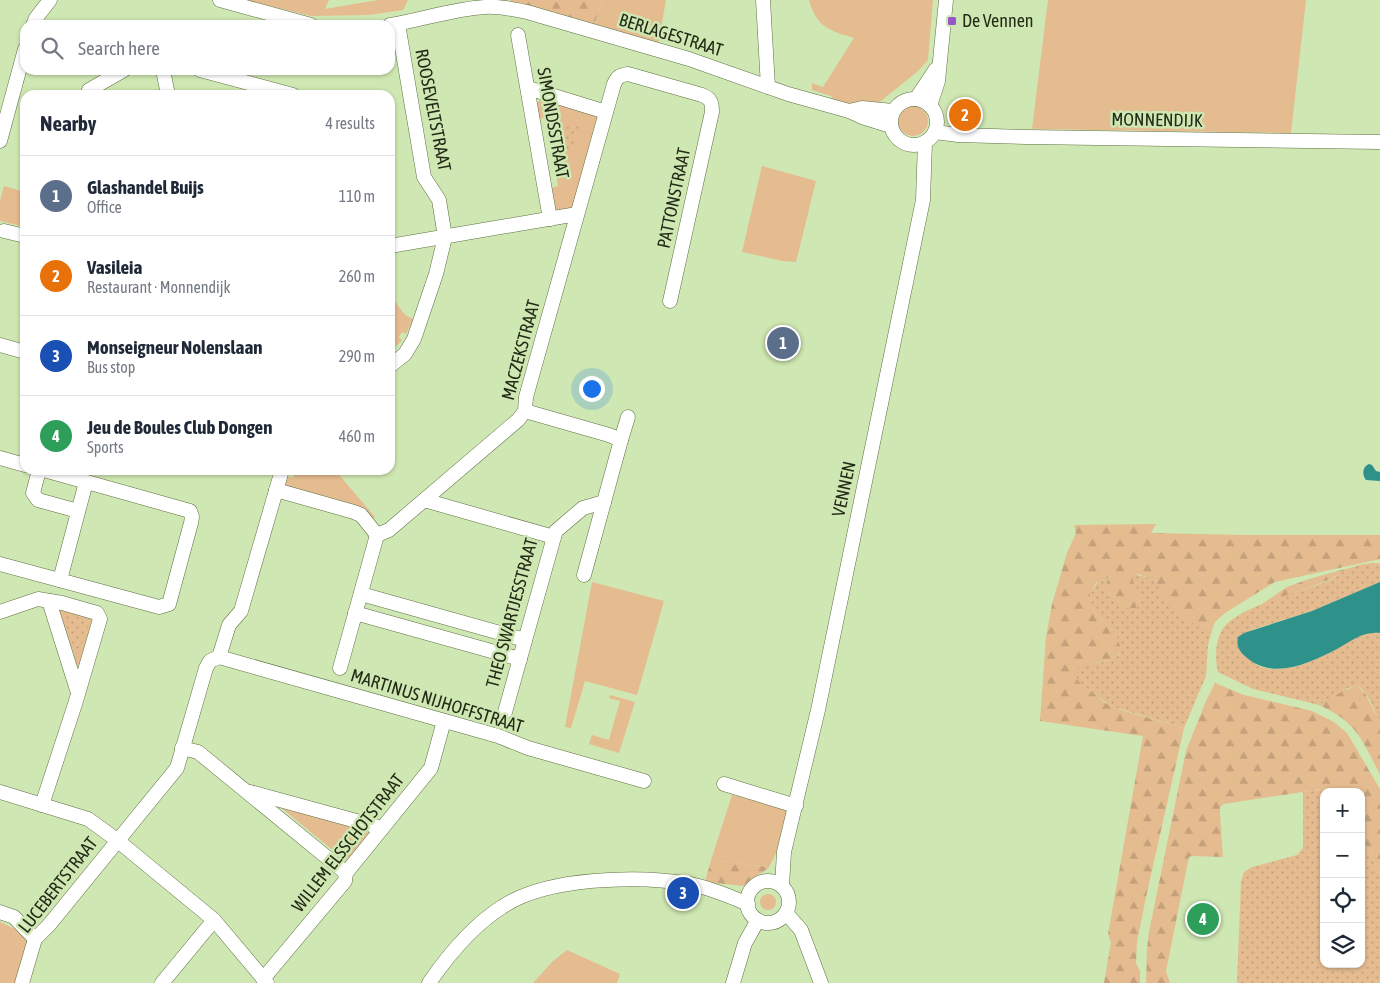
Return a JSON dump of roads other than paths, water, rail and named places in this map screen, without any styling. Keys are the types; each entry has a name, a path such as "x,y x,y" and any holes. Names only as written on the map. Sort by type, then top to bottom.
{"street":[{"path":"35,20 50,0"},
{"path":"220,0 293,20"},
{"path":"763,0 768,87"},
{"path":"930,106 938,81 946,0"},
{"name":"BERLAGESTRAAT","path":"395,24 485,7 502,7 527,12 689,59 768,87 827,106 850,111 862,117 891,126"},
{"name":"ROOSEVELTSTRAAT","path":"395,29 424,177 439,200 445,237 436,274 414,339 405,354 395,362"},
{"name":"SIMONDSSTRAAT","path":"518,35 550,219"},
{"path":"916,99 932,77 940,60"},
{"path":"0,140 20,67"},
{"name":"MACZEKSTRAAT","path":"378,535 389,530 518,420 525,411 526,397 616,78 628,74 702,95 709,98 712,104"},
{"path":"89,90 115,75"},
{"path":"164,75 167,90"},
{"path":"219,75 274,90"},
{"path":"528,88 606,112"},
{"path":"916,99 924,101 930,106 935,113 937,122 930,137 919,145 906,144 896,137 891,126 893,111 902,102 916,99"},
{"name":"PATTONSTRAAT","path":"670,301 710,121 712,104"},
{"name":"BERLAGESTRAAT","path":"850,111 862,108 893,111"},
{"name":"MONNENDIJK","path":"930,137 941,131 958,135 1027,137 1380,142"},
{"name":"VENNEN","path":"782,886 784,852 818,710 923,200 930,137"},
{"name":"VENNEN","path":"906,144 912,152 924,179"},
{"path":"395,245 577,214"},
{"path":"4,231 20,235"},
{"path":"0,345 20,351"},
{"path":"525,411 621,440"},
{"path":"584,575 628,417"},
{"path":"0,458 20,464"},
{"path":"42,475 32,493 38,500 78,511"},
{"path":"0,564 159,607 169,604 191,523 192,516 190,511 62,475"},
{"path":"219,657 229,625 241,611 280,475"},
{"path":"60,580 86,482"},
{"path":"276,490 361,515 378,535 340,668"},
{"name":"THEO SWARTJESSTRAAT","path":"424,500 554,537 505,712"},
{"path":"554,537 556,531 584,508 604,502"},
{"path":"360,594 525,640"},
{"path":"0,612 38,600 80,608 96,613 99,616 99,625 42,805"},
{"path":"49,601 78,693"},
{"path":"355,613 520,659"},
{"name":"MARTINUS NIJHOFFSTRAAT","path":"219,657 444,720 504,738 528,748 644,781"},
{"name":"LUCEBERTSTRAAT","path":"22,983 35,939 49,925 177,768 206,668 210,661 219,657"},
{"name":"WILLEM ELSSCHOTSTRAAT","path":"265,981 345,881 346,872 431,768 444,720"},
{"path":"182,748 198,752 346,872"},
{"path":"724,784 796,806"},
{"path":"0,792 88,819 117,840 214,920 265,981"},
{"path":"247,792 285,800 382,828"},
{"name":"VENNEN","path":"767,881 784,852"},
{"path":"429,983 454,950 474,929 502,907 527,894 570,884 652,880 691,884 720,892 748,904"},
{"path":"720,892 751,890 758,884 767,881 774,882 782,886 789,897 789,906 786,913 774,922 758,920 750,912 748,904 751,890"},
{"path":"0,912 14,917 35,939"},
{"path":"786,913 801,930 820,983"},
{"path":"162,983 214,920"},
{"path":"734,983 745,943 758,920"}],"water":[{"path":"1369,464 1376,471 1380,472 1380,481 1366,480 1363,474 1364,469"},
{"path":"1380,582 1380,633 1363,635 1315,660 1279,669 1257,664 1246,657 1239,648 1237,643 1238,637 1244,633 1312,611"}],"place":[{"name":"De Vennen","path":"952,21"},
{"name":"Vasileia","path":"965,115"},
{"name":"Glashandel Buijs","path":"783,343"},
{"name":"Monseigneur Nolenslaan","path":"683,893"},
{"name":"Jeu de Boules Club Dongen","path":"1203,919"}]}
